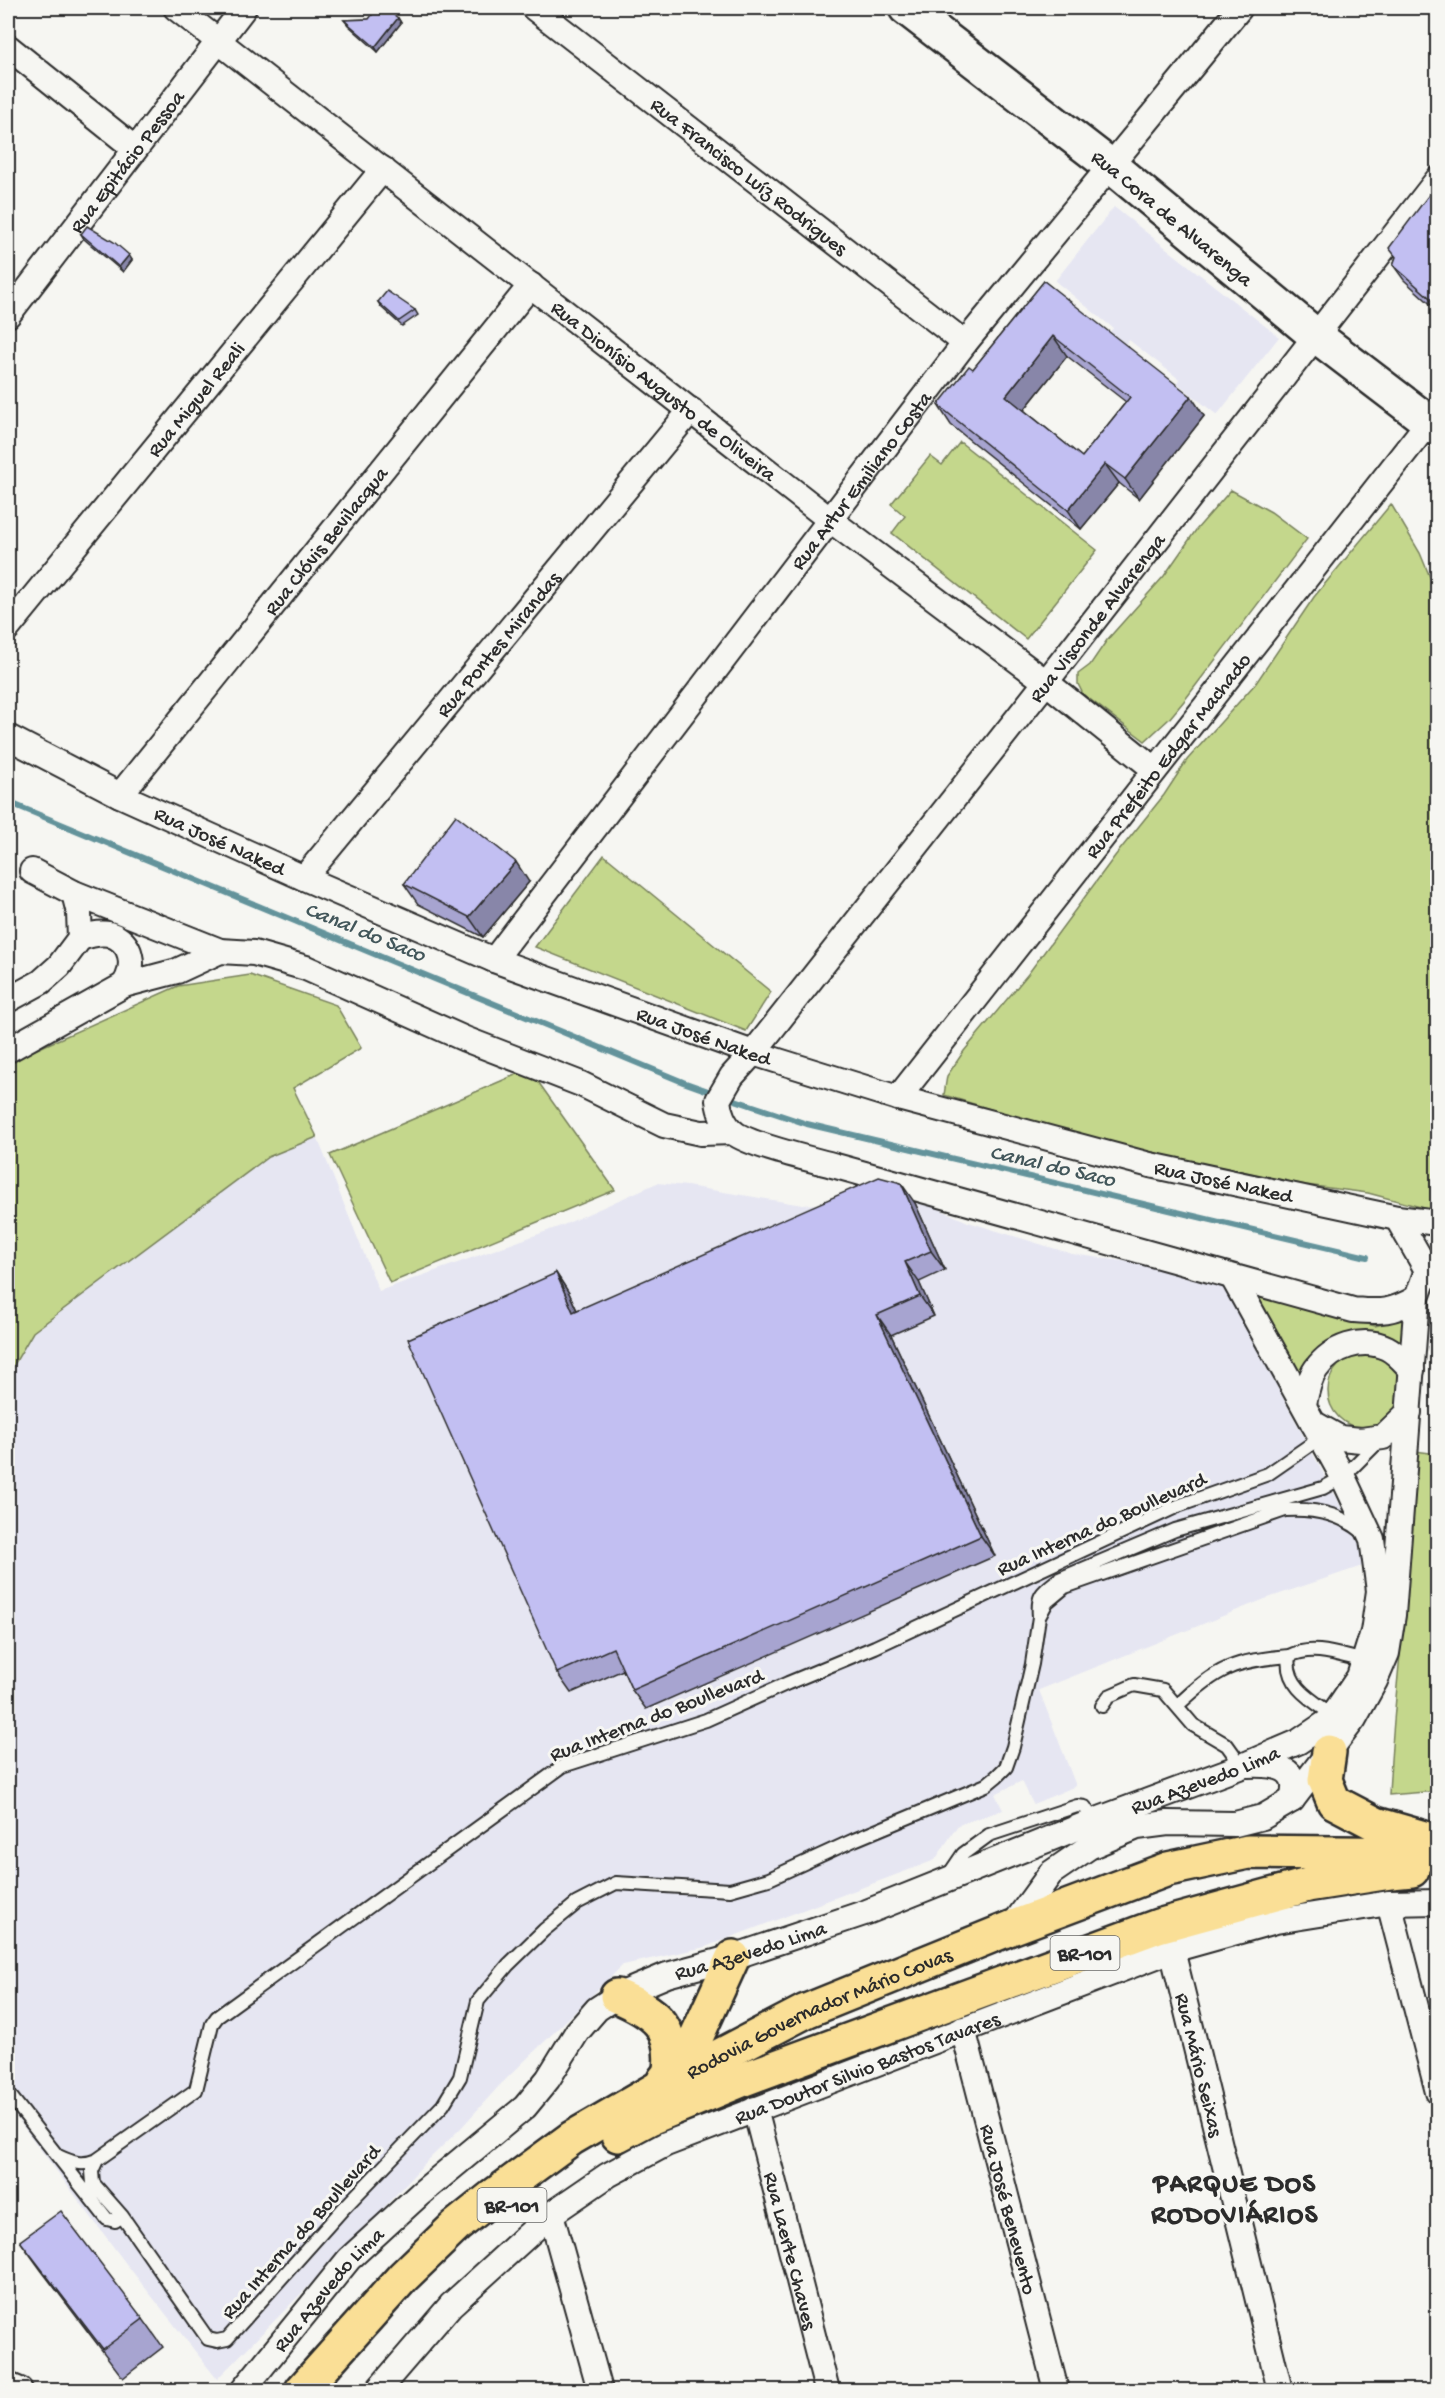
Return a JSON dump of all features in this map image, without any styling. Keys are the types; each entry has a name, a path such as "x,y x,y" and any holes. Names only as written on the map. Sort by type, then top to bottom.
{"highway":[{"path":"1329,1752 1325,1780 1334,1802 1376,1824 1437,1842"},
{"name":"Rodovia Governador Mário Covas","path":"302,2391 403,2277 456,2226 572,2138 665,2078 806,2011 1011,1928 1168,1869 1248,1852 1437,1854"},
{"name":"Rodovia Governador Mário Covas","path":"323,2391 441,2266 509,2207 583,2154 650,2118 850,2038 1158,1926 1308,1885 1391,1872 1437,1869"},
{"path":"850,2038 880,2019 952,1991 972,1979 992,1960 1011,1928"},
{"path":"665,2078 695,2040 733,1957"},
{"path":"617,1996 643,2007 657,2018 667,2033 672,2052 665,2078"}],"main road":[{"name":"Rua Cora de Alvarenga","path":"906,8 1112,167 1315,335 1434,420"}],"street":[{"name":"Rua Dionísio Augusto de Oliveira","path":"176,8 829,519 1046,682 1155,769"},
{"name":"Rua Epitácio Pessoa","path":"8,315 134,148 244,8"},
{"name":"Rua Francisco Luíz Rodrigues","path":"534,8 965,343"},
{"name":"Rua Artur Emiliano Costa","path":"494,960 965,343 1112,167 1240,8"},
{"path":"8,47 134,148"},
{"name":"Rua Miguel Reali","path":"8,628 382,169"},
{"name":"Rua Visconde Alvarenga","path":"718,1100 732,1076 753,1053 1046,682 1437,179"},
{"name":"Rua Clóvis Bevilacqua","path":"120,795 531,285"},
{"name":"Rua Pontes Mirandas","path":"304,878 691,410"},
{"name":"Rua Prefeito Edgar Machado","path":"898,1098 1155,769 1434,420"},
{"name":"Rua José Naked","path":"8,737 120,795 494,960 753,1053 898,1098 1150,1165 1397,1218 1437,1222"},
{"path":"32,871 74,893 220,951 254,953 306,968 465,1040 581,1084 664,1125 701,1133 733,1132 755,1142 1353,1310 1383,1312 1417,1298"},
{"path":"74,893 79,913 80,938"},
{"path":"8,1000 41,982 59,966 80,938 98,933 108,934 118,939 131,955 130,976 124,985"},
{"path":"8,1050 124,985 177,971 220,951"},
{"path":"677,1128 718,1100 722,1118 733,1132"},
{"path":"1397,1218 1432,1265"},
{"name":"Rua Azevedo Lima","path":"1011,1928 1051,1873 1089,1847 1137,1827 1168,1823 1236,1824 1263,1817 1292,1800 1354,1719 1376,1681 1387,1653 1398,1565 1417,1298 1432,1265"},
{"name":"Rua Azevedo Lima","path":"243,2391 350,2259 420,2194 525,2107 548,2079 577,2032 597,2009 617,1996 667,1975 733,1957 867,1912 944,1883 1094,1821 1242,1766 1298,1742 1329,1720 1359,1677 1373,1632 1378,1591 1377,1564 1372,1539 1343,1478 1233,1278"},
{"path":"1409,1412 1383,1437 1361,1440 1340,1438 1312,1422 1315,1370 1328,1356 1344,1347 1359,1343 1387,1348 1399,1356 1412,1370"},
{"path":"1242,1766 1262,1764 1279,1766 1292,1775 1295,1787 1292,1800"},
{"name":"Rua Doutor Silvio Bastos Tavares","path":"378,2391 451,2305 551,2214 608,2175 666,2144 1172,1950 1276,1921 1389,1903 1437,1902"},
{"path":"1389,1903 1437,2092"},
{"name":"Rua Mário Seixas","path":"1172,1950 1280,2391"},
{"name":"Rua José Benevento","path":"963,2029 1056,2391"},
{"name":"Rua Laerte Chaves","path":"755,2109 827,2391"},
{"path":"551,2214 600,2391"},
{"path":"8,2385 20,2391"}],"lane":[{"name":"Rua Interna do Boullevard","path":"1312,1422 1268,1474 1178,1506 875,1647 706,1720 563,1766 217,2017 212,2024 195,2090 97,2160 92,2171 93,2183 122,2216 208,2338 216,2341 227,2339 344,2209 443,2105 460,2077 478,2001 508,1965 544,1930 577,1903 616,1883 730,1890 769,1879 986,1785 1006,1767 1013,1747 1030,1672 1039,1617 1054,1594 1082,1579 1285,1510 1299,1509 1335,1515 1353,1523 1372,1539"},
{"path":"1039,1617 1038,1600 1045,1590 1059,1579 1175,1530 1323,1488 1343,1478 1383,1437"},
{"path":"1178,1705 1218,1671 1250,1660 1289,1656 1300,1650 1321,1650 1364,1660"},
{"path":"1289,1656 1287,1665 1299,1692 1333,1715"},
{"path":"1102,1706 1109,1696 1134,1685 1163,1690 1193,1725 1227,1745 1242,1766"},
{"path":"8,2093 107,2219 115,2221 122,2216"},
{"path":"57,2156 80,2164 97,2160"}],"shaded area":[{"path":"1114,207 1279,337 1217,415 1177,383 1179,379 1129,340 1125,344 1110,332 1113,328 1055,281"},
{"path":"317,1137 379,1291 561,1226 657,1183 803,1205 887,1198 917,1199 968,1222 1072,1254 1217,1274 1371,1563 1265,1599 1039,1690 1076,1786 1033,1804 1022,1781 995,1794 1003,1810 958,1825 935,1860 705,1947 623,1965 499,2086 357,2237 217,2379 124,2261 8,2106 8,1375 33,1332 211,1196 268,1157"}],"green space":[{"path":"960,442 1097,550 1026,639 892,533 905,516 891,504 930,456 942,465"},
{"path":"1231,490 1271,512 1307,539 1184,701 1169,719 1145,741 1083,694 1078,684 1078,674 1090,665 1107,640 1164,576 1196,530"},
{"path":"1391,504 1420,553 1437,594 1437,1209 1428,1209 1368,1193 1306,1185 1092,1140 944,1095 947,1076 964,1051 1028,974 1115,856 1164,795 1187,760 1256,683 1314,597"},
{"path":"604,855 771,992 746,1031 535,947"},
{"path":"250,975 336,1005 361,1048 293,1088 317,1137 268,1157 33,1332 8,1375 8,1062 178,986"},
{"path":"529,1069 615,1190 390,1283 330,1155"},
{"path":"1251,1294 1375,1326 1408,1318 1405,1348 1345,1335 1324,1344 1298,1380"},
{"path":"1365,1354 1386,1360 1396,1370 1402,1391 1396,1412 1386,1422 1365,1428 1344,1422 1334,1412 1328,1391 1334,1370 1344,1360"},
{"path":"1415,1451 1437,1454 1437,1791 1389,1795 1411,1537"}],"building":[{"path":"377,8 384,8 398,18 375,47 344,20 369,19"},
{"path":"1437,184 1437,304 1393,265 1396,257 1389,248"},
{"path":"87,226 114,242 129,255 119,267 81,234"},
{"path":"1044,281 1191,396 1125,479 1105,464 1068,510 938,405 969,366 973,369","holes":["1053,336 1130,397 1082,457 1006,396"]},
{"path":"387,291 415,310 399,321 378,302"},
{"path":"456,815 516,862 469,917 404,884"},
{"path":"879,1177 901,1183 931,1251 905,1262 920,1296 877,1315 981,1536 632,1690 613,1648 557,1673 408,1339 556,1273 573,1312"},
{"path":"61,2211 143,2319 103,2349 20,2241"}],"waterway":[{"name":"Canal do Saco","path":"8,802 711,1092"},
{"name":"Canal do Saco","path":"732,1099 807,1124 1367,1257"}],"district":[{"name":"PARQUE DOS RODOVIÁRIOS","path":"1235,2198"}]}
